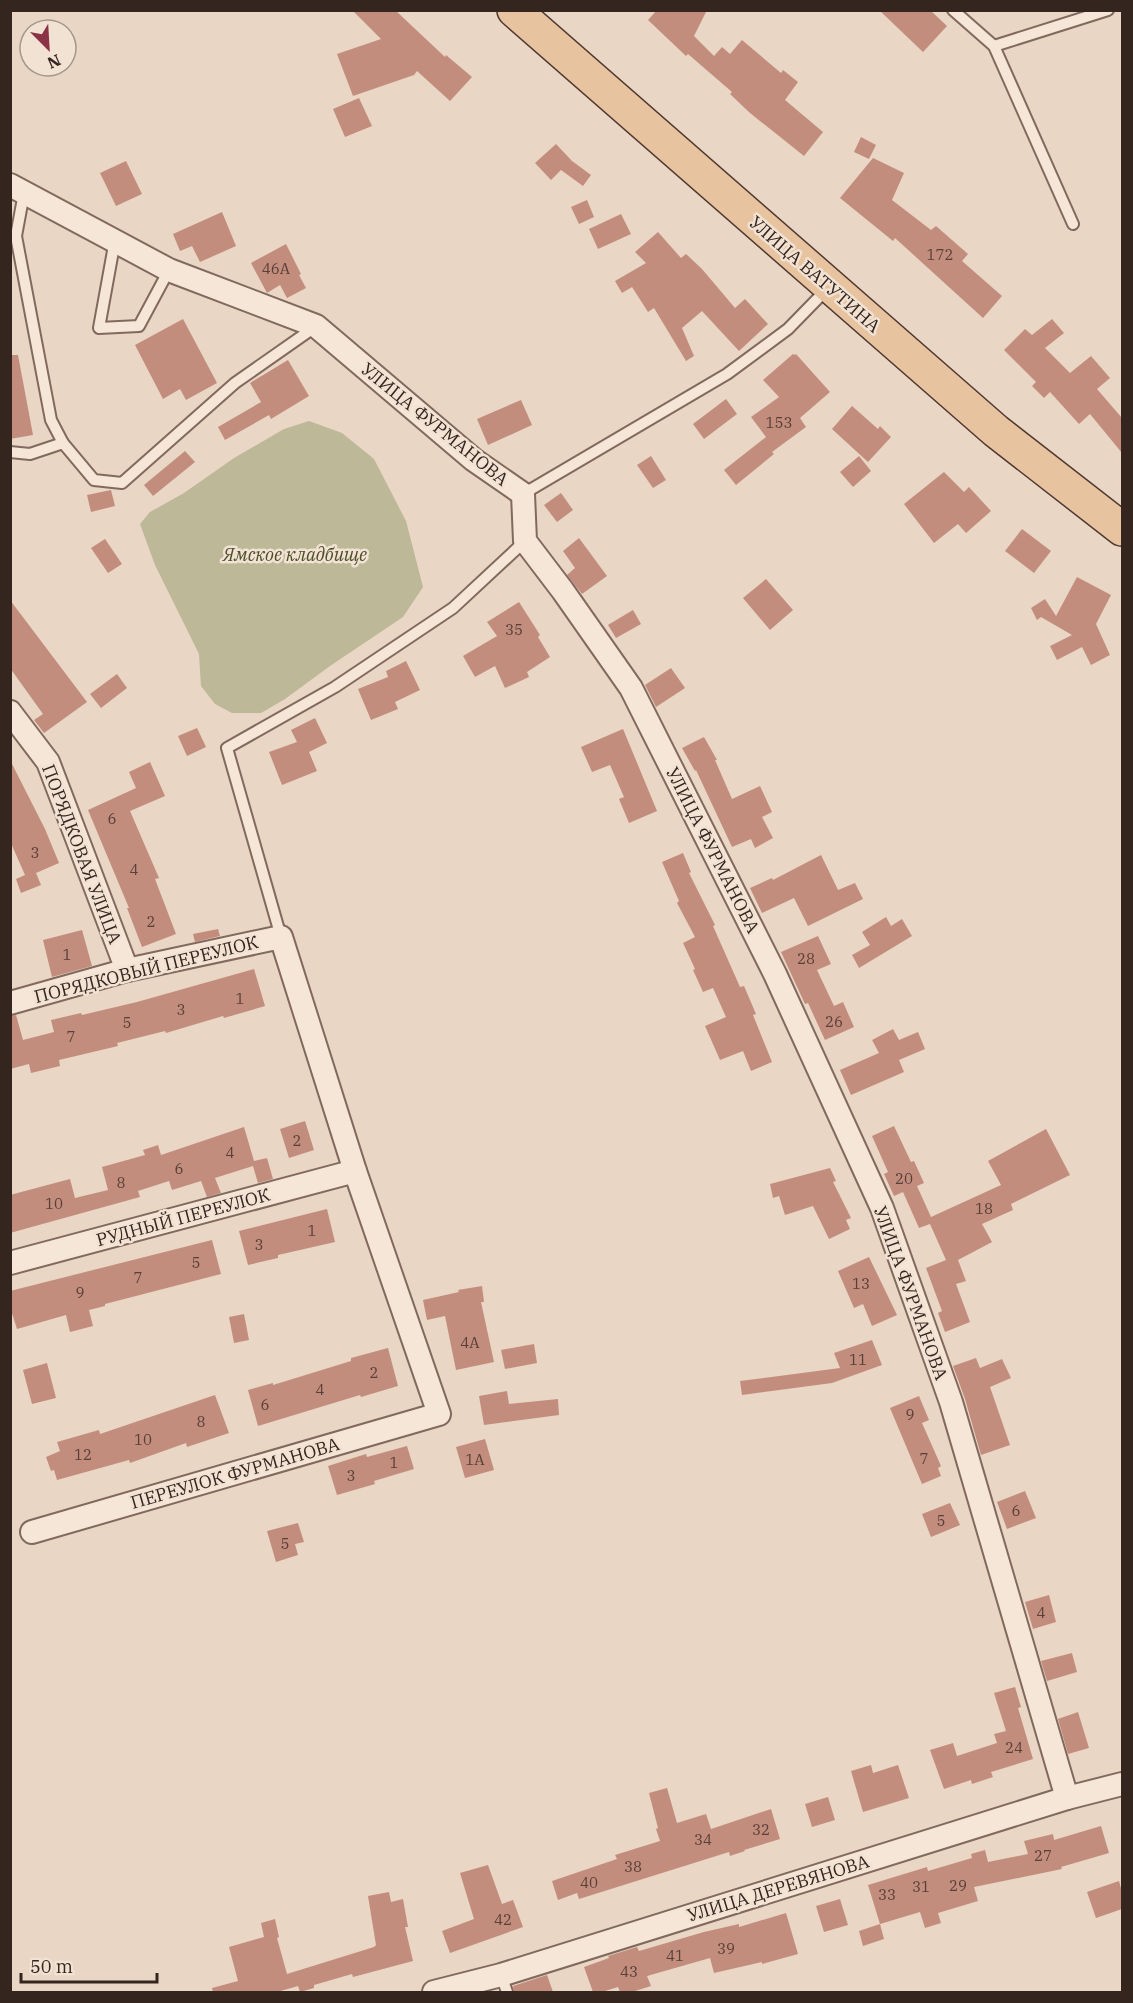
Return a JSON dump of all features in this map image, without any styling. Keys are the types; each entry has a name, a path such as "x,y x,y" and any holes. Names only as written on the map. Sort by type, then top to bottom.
{"main road":[{"name":"УЛИЦА ВАТУТИНА","path":"514,10 996,431 1122,529"}],"street":[{"name":"УЛИЦА ФУРМАНОВА","path":"17,189 169,270 316,326 474,460 523,494 525,541 631,688 775,974 882,1208 951,1402 1066,1798"},
{"name":"ПОРЯДКОВАЯ УЛИЦА","path":"10,712 48,762 127,970"},
{"name":"ПОРЯДКОВЫЙ ПЕРЕУЛОК","path":"10,1003 127,970 281,937"},
{"path":"281,937 355,1171"},
{"name":"РУДНЫЙ ПЕРЕУЛОК","path":"10,1263 355,1171"},
{"name":"ПЕРЕУЛОК ФУРМАНОВА","path":"32,1532 439,1414 355,1171"},
{"name":"УЛИЦА ДЕРЕВЯНОВА","path":"434,1992 504,1984 1066,1798 1122,1784"}],"lane":[{"path":"954,10 994,46 1073,224"},
{"path":"994,46 1108,10"},
{"path":"17,189 16,237 51,420 63,442 94,480 122,483 235,383 316,326"},
{"path":"115,240 99,328 139,326 169,270"},
{"path":"523,494 727,374 788,329 830,286"},
{"path":"10,452 30,454 63,442"},
{"path":"281,937 227,748 334,687 453,608 525,541"}],"green space":[{"name":"Ямское кладбище","path":"309,421 342,433 374,459 406,521 423,587 403,617 285,699 261,713 232,713 215,704 201,686 199,654 155,565 140,524 150,512 184,493 234,458 284,429"}],"building":[{"path":"352,10 395,10 445,57 446,55 472,77 450,101 417,71 414,75 353,96 337,54 381,39"},
{"path":"657,10 707,10 694,36 714,56 722,47 730,54 742,40 781,73 783,70 798,82 785,100 823,132 804,156 750,113 730,94 732,92 688,54 686,56 648,20"},
{"path":"879,10 930,10 947,26 923,52"},
{"path":"359,98 372,126 345,137 333,109"},
{"path":"861,137 876,145 869,159 854,152"},
{"path":"556,144 572,161 591,175 583,186 561,170 551,180 535,163"},
{"path":"873,158 904,173 892,200 931,230 936,226 968,254 962,261 1002,296 983,318 895,238 893,241 840,198"},
{"path":"126,161 142,194 116,206 100,173"},
{"path":"587,200 594,217 579,224 571,207"},
{"path":"222,212 236,246 200,262 192,246 180,251 173,234"},
{"path":"621,214 631,234 598,249 589,229"},
{"path":"658,232 681,258 686,254 702,269 735,308 745,299 768,324 739,351 702,311 682,328 694,356 686,361 654,308 648,312 632,287 622,293 615,281 646,263 635,252"},
{"path":"286,244 306,288 287,298 280,285 267,293 251,263"},
{"path":"183,319 217,383 186,400 180,389 163,399 135,345"},
{"path":"1052,319 1064,333 1045,348 1070,373 1091,356 1110,378 1097,389 1122,418 1122,453 1090,414 1079,424 1050,392 1044,398 1032,386 1036,382 1004,350 1025,329 1032,335"},
{"path":"793,354 796,354 830,392 800,418 806,427 772,452 774,454 736,485 724,470 766,437 751,417 779,397 763,380"},
{"path":"10,355 18,355 33,435 10,439"},
{"path":"288,360 309,396 271,419 269,415 225,440 218,427 261,402 250,383"},
{"path":"726,399 737,414 704,439 693,424"},
{"path":"521,400 532,425 488,445 477,419"},
{"path":"852,406 878,429 880,426 891,437 868,462 832,429"},
{"path":"185,451 195,462 153,496 144,485"},
{"path":"651,456 666,480 653,488 637,465"},
{"path":"859,456 871,471 853,487 840,472"},
{"path":"944,472 964,492 969,487 991,511 966,533 958,524 934,543 904,504"},
{"path":"111,490 115,506 91,512 87,495"},
{"path":"561,493 573,510 557,522 544,505"},
{"path":"1022,529 1051,551 1034,573 1005,551"},
{"path":"579,538 607,576 582,594 567,575 575,568 563,551"},
{"path":"105,539 122,564 108,573 91,548"},
{"path":"1077,577 1111,595 1096,624 1110,655 1091,665 1082,647 1057,660 1050,646 1072,635 1041,617 1037,620 1031,608 1045,599 1056,616"},
{"path":"766,579 793,610 770,630 743,598"},
{"path":"10,600 87,702 44,733 34,720 43,714 10,668"},
{"path":"519,602 540,635 538,637 550,657 527,672 529,677 505,688 495,666 475,677 463,656 497,636 487,622"},
{"path":"633,610 641,624 616,638 608,625"},
{"path":"406,661 420,690 395,702 398,709 371,720 358,689 388,677 386,671"},
{"path":"671,668 685,688 656,707 645,685"},
{"path":"117,674 127,688 101,708 90,694"},
{"path":"315,718 327,743 309,752 317,771 282,785 269,752 297,742 291,730"},
{"path":"197,728 206,747 187,756 178,736"},
{"path":"623,729 657,811 629,823 619,799 624,797 610,765 592,772 581,747"},
{"path":"704,737 717,760 715,760 732,799 760,786 772,812 762,817 773,838 755,848 751,839 732,847 696,770 682,748"},
{"path":"10,760 45,829 59,863 36,873 41,885 21,893 16,879 25,875 10,841"},
{"path":"150,762 165,796 130,811 159,878 155,879 176,934 142,947 127,908 129,908 88,810 136,788 129,772"},
{"path":"683,853 691,872 689,873 715,925 713,926 740,987 744,986 756,1014 753,1015 772,1062 751,1071 743,1051 720,1060 705,1026 726,1017 713,988 703,992 693,970 695,969 683,943 695,937 677,903 679,901 662,862"},
{"path":"821,855 838,890 855,883 863,899 808,926 794,898 762,913 750,888 772,878 773,880"},
{"path":"886,917 891,926 902,919 912,936 859,968 852,955 870,945 862,932"},
{"path":"218,929 220,936 195,942 193,934"},
{"path":"82,930 92,966 52,977 43,940"},
{"path":"818,936 831,964 817,970 834,1006 843,1002 854,1027 825,1040 781,952"},
{"path":"254,969 265,1006 166,1033 165,1031 117,1043 118,1046 59,1060 60,1066 31,1073 29,1064 10,1069 10,1016 16,1015 23,1040 54,1032 51,1020 137,1002"},
{"path":"893,1029 899,1040 918,1032 925,1049 899,1060 904,1072 851,1095 840,1070 879,1053 872,1040"},
{"path":"305,1121 314,1150 289,1158 280,1129"},
{"path":"894,1126 924,1183 917,1186 931,1217 1001,1185 988,1161 1046,1129 1070,1175 1011,1204 1013,1210 982,1224 992,1242 958,1260 966,1281 956,1284 970,1322 945,1332 938,1313 942,1311 926,1268 946,1260 930,1224 919,1228 903,1192 894,1196 884,1174 888,1172 872,1136"},
{"path":"244,1127 254,1161 267,1158 273,1179 258,1183 253,1166 215,1178 221,1193 207,1197 201,1181 172,1190 169,1181 138,1191 140,1197 10,1233 10,1195 70,1179 75,1198 108,1190 102,1167 145,1155 143,1150 158,1145 161,1155"},
{"path":"830,1168 836,1181 833,1182 851,1218 846,1220 850,1229 829,1239 813,1206 785,1215 779,1196 773,1198 770,1184"},
{"path":"327,1209 335,1242 278,1255 278,1258 248,1265 239,1231"},
{"path":"212,1240 221,1274 89,1310 93,1326 70,1332 66,1315 17,1329 10,1307 10,1291"},
{"path":"869,1257 897,1315 872,1326 863,1304 854,1308 838,1271"},
{"path":"482,1286 484,1302 481,1302 494,1362 456,1370 445,1316 427,1320 423,1300"},
{"path":"244,1314 249,1340 234,1343 229,1317"},
{"path":"872,1340 882,1365 832,1383 742,1395 740,1381 840,1368 834,1353"},
{"path":"534,1344 537,1363 505,1369 501,1350"},
{"path":"388,1348 398,1386 258,1426 248,1390 273,1383 273,1385 351,1361 351,1358"},
{"path":"976,1358 980,1368 1002,1359 1011,1378 990,1387 1010,1445 981,1455 953,1366"},
{"path":"47,1363 56,1398 32,1404 23,1370"},
{"path":"507,1391 509,1404 558,1399 559,1415 484,1425 479,1396"},
{"path":"215,1395 229,1433 187,1447 186,1443 130,1463 129,1460 57,1480 54,1470 51,1471 46,1457 60,1451 57,1442 99,1430 100,1434"},
{"path":"919,1396 929,1420 922,1423 941,1466 938,1468 941,1476 922,1484 890,1408"},
{"path":"485,1439 494,1470 465,1478 456,1447"},
{"path":"407,1446 414,1469 337,1495 328,1466 366,1454 367,1457"},
{"path":"1025,1491 1036,1518 1007,1529 997,1502"},
{"path":"950,1503 960,1525 931,1537 922,1514"},
{"path":"298,1523 304,1542 295,1544 298,1555 276,1562 267,1531"},
{"path":"1049,1595 1056,1622 1033,1629 1025,1602"},
{"path":"1072,1653 1077,1672 1047,1681 1041,1661"},
{"path":"1015,1687 1021,1707 1018,1708 1033,1759 991,1772 993,1777 972,1784 971,1780 944,1789 930,1750 953,1743 957,1756 997,1743 994,1734 1006,1731 994,1693"},
{"path":"1078,1712 1089,1748 1068,1754 1058,1719"},
{"path":"871,1765 873,1773 898,1765 909,1798 863,1812 851,1771"},
{"path":"667,1788 677,1823 706,1814 711,1829 771,1809 780,1839 730,1856 729,1852 579,1899 577,1893 558,1900 552,1881 617,1859 615,1855 660,1841 649,1793"},
{"path":"828,1797 835,1820 812,1827 805,1804"},
{"path":"1101,1826 1109,1853 1061,1867 1062,1869 974,1887 978,1901 938,1913 941,1923 925,1928 920,1912 880,1924 868,1885 927,1867 928,1871 972,1858 971,1854 985,1850 988,1862 1028,1854 1024,1841 1053,1834 1054,1840"},
{"path":"488,1865 502,1904 513,1900 523,1927 450,1953 442,1931 474,1919 460,1873"},
{"path":"1119,1881 1122,1892 1122,1909 1096,1918 1087,1892"},
{"path":"389,1892 391,1902 403,1899 408,1927 405,1927 413,1961 353,1977 352,1974 314,1985 314,1988 300,1992 298,1986 277,1992 213,1992 212,1988 238,1981 229,1947 264,1937 261,1923 275,1919 279,1937 277,1938 287,1974 374,1947 376,1945 368,1896"},
{"path":"840,1899 848,1925 824,1932 816,1906"},
{"path":"786,1913 798,1954 762,1964 762,1962 714,1973 710,1958 647,1976 651,1986 632,1992 620,1992 618,1987 593,1992 584,1967 609,1958 608,1956 637,1947 639,1951 704,1932 739,1924 739,1927"},
{"path":"880,1924 884,1939 863,1946 859,1931"},
{"path":"547,1975 553,1992 514,1992 513,1986"}]}
